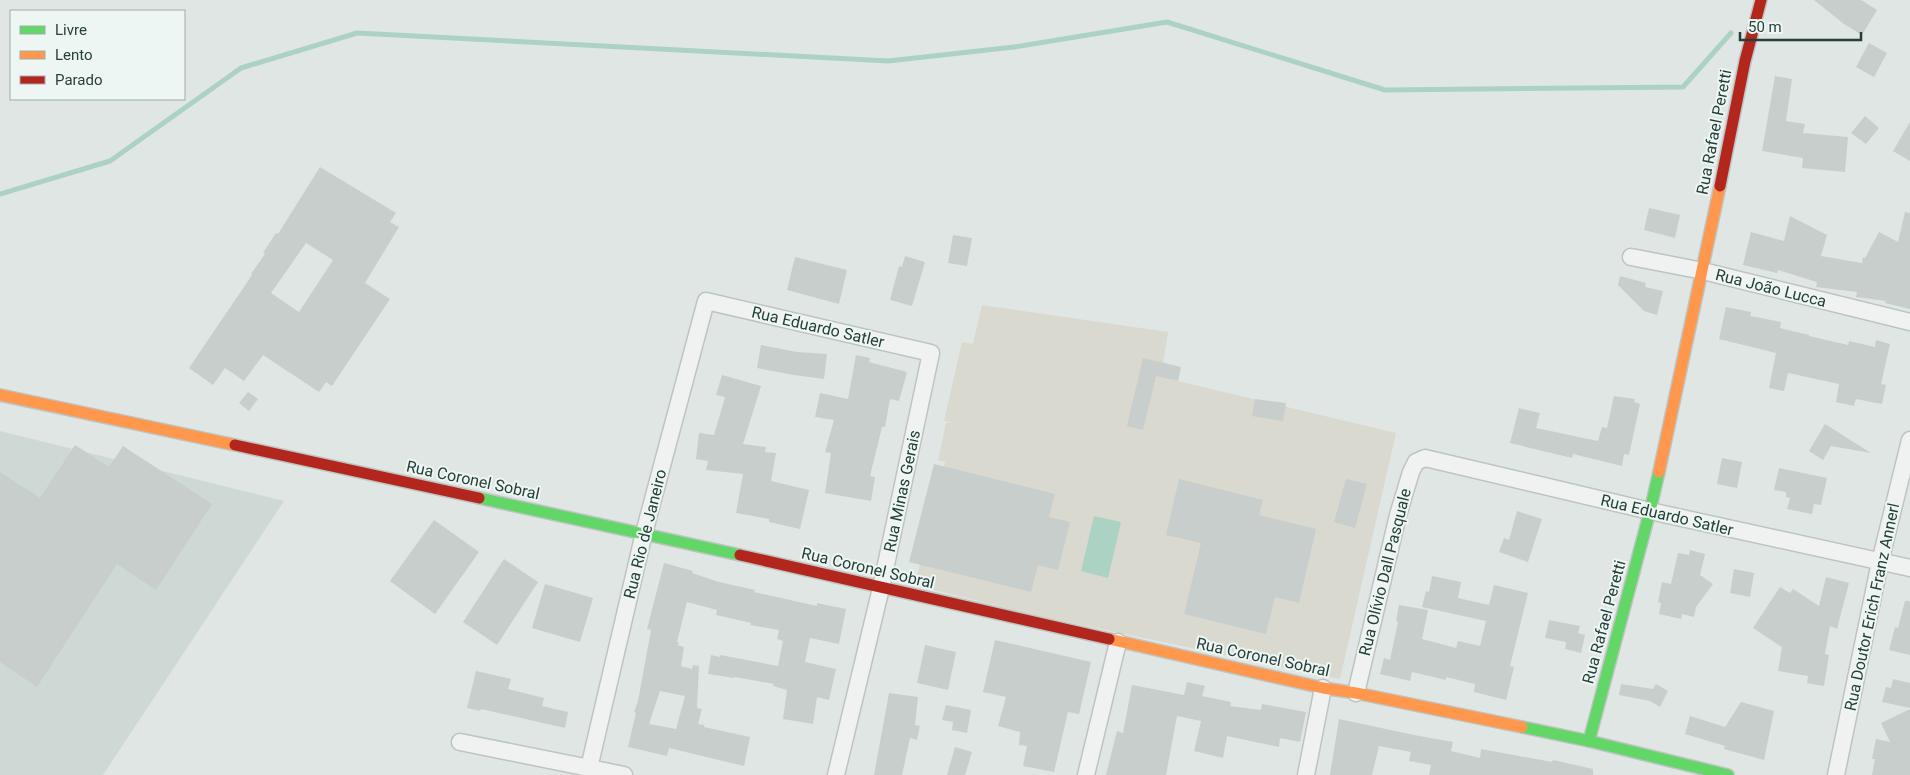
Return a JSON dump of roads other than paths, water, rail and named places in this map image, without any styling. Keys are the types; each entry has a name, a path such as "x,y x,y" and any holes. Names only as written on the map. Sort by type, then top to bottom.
{"street":[{"name":"Rua Rafael Peretti","path":"1589,740 1650,512 1703,271 1745,62 1761,0"},
{"name":"Rua João Lucca","path":"1631,257 1703,271 1910,322"},
{"name":"Rua Eduardo Satler","path":"706,301 930,353"},
{"name":"Rua Rio de Janeiro","path":"589,768 644,533 706,301"},
{"name":"Rua Minas Gerais","path":"836,775 882,588 930,353"},
{"name":"Rua Coronel Sobral","path":"0,395 644,533 1323,688 1589,740 1687,771 1728,775"},
{"name":"Rua Doutor Erich Franz Annerl","path":"1836,775 1880,562 1910,440"},
{"name":"Rua Eduardo Satler","path":"1425,458 1650,512 1910,568"},
{"name":"Rua Olívio Dall Pasquale","path":"1356,693 1398,515 1411,472 1416,462 1425,458"},
{"path":"1086,775 1118,642"},
{"path":"1306,775 1323,688"},
{"path":"460,742 624,775"}],"waterway":[{"path":"0,194 110,161 241,68 357,33 888,61 1014,47 1167,22 1385,90 1683,87 1731,33"}]}
